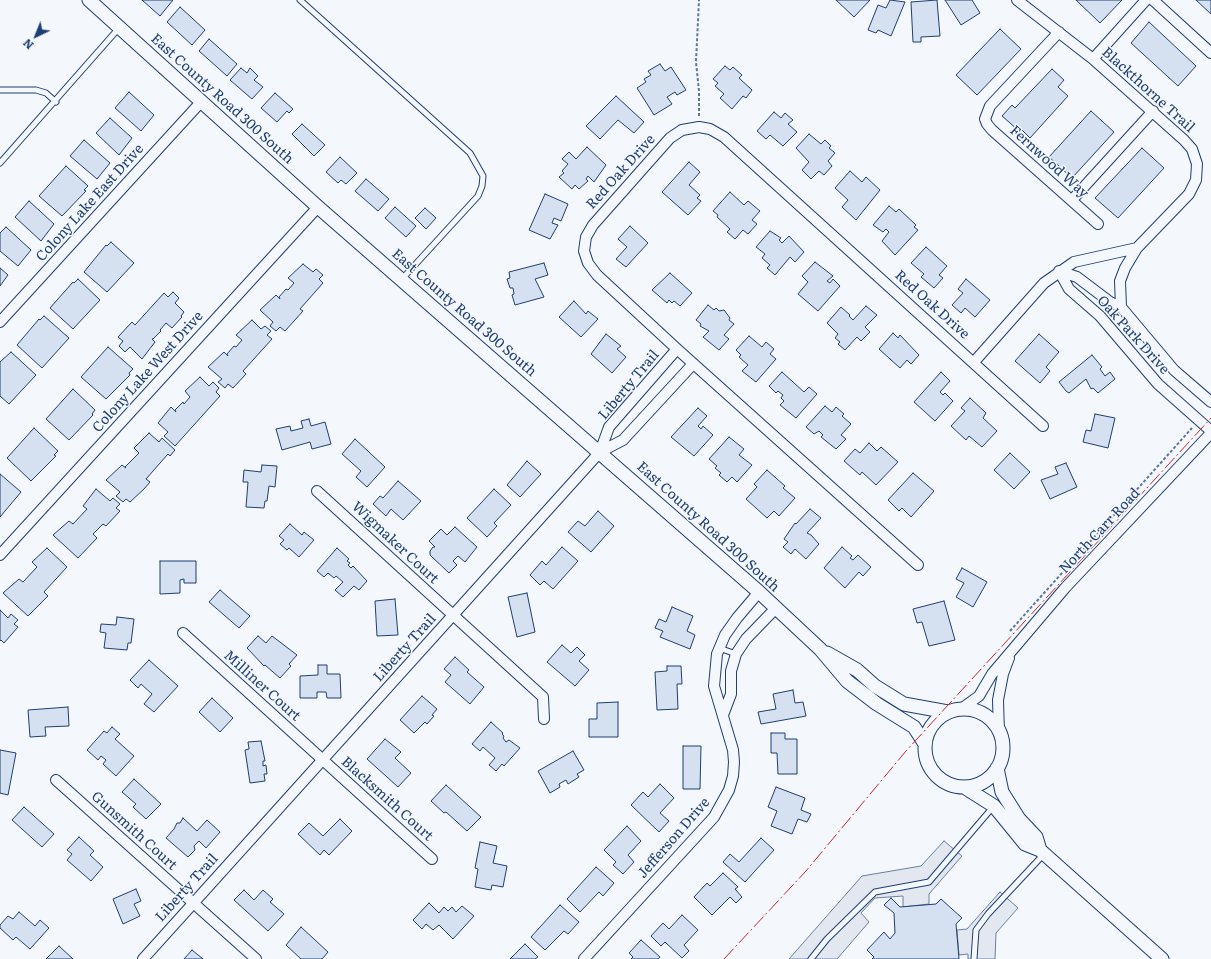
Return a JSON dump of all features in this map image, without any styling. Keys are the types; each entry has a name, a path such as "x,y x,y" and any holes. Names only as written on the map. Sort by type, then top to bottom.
{"street":[{"name":"East County Road 300 South","path":"89,0 318,207 759,592 820,649 847,681 877,704 914,727 925,744"},
{"name":"Blackthorne Trail","path":"1017,0 1093,59 1153,111 1192,149 1197,164 1196,180 1188,194 1137,248"},
{"path":"1093,59 1146,0"},
{"path":"1153,0 1211,53"},
{"name":"Fernwood Way","path":"1059,32 990,106 985,119 992,130 1098,224"},
{"name":"Colony Lake East Drive","path":"0,322 201,102"},
{"path":"1072,200 1153,111"},
{"name":"Red Oak Drive","path":"918,565 693,364 596,275 588,263 584,251 586,237 593,225 670,138 682,130 698,127 710,128 724,137 1043,426"},
{"name":"Colony Lake West Drive","path":"0,555 318,207"},
{"path":"974,362 1044,283 1059,271 1074,262 1137,248"},
{"name":"Oak Park Drive","path":"1121,307 1120,282 1125,268 1137,248"},
{"name":"Oak Park Drive","path":"1059,271 1077,277 1110,302 1121,307 1174,370 1211,402"},
{"name":"Oak Park Drive","path":"1059,271 1069,289 1100,316 1158,384 1211,432"},
{"name":"Liberty Trail","path":"143,959 454,616 600,452 609,427 677,349"},
{"path":"600,452 623,440 693,364"},
{"name":"North Carr Road","path":"955,711 979,696 992,674 1065,588 1211,432"},
{"name":"Wigmaker Court","path":"317,491 543,697 544,719"},
{"name":"Jefferson Drive","path":"584,959 714,817 721,806 728,790 734,762 733,750 723,715 717,701 714,686 715,666 719,648 737,618 759,592"},
{"path":"723,715 731,694 731,671 736,654 746,639 776,608"},
{"name":"Milliner Court","path":"183,633 323,759"},
{"name":"East County Road 300 South","path":"820,649 857,670 875,686 904,704 955,711"},
{"name":"North Carr Road","path":"999,733 998,700 1000,685 1012,650"},
{"path":"964,787 977,784 988,778 997,768 1001,757 1002,745 999,733 993,723 984,715 973,710 955,711 939,717 932,725 927,734 925,744 929,765 935,774 943,781 964,787 994,806 1025,844 1042,852 1162,959"},
{"name":"Blacksmith Court","path":"323,759 432,859"},
{"path":"997,768 1002,792 1020,819 1036,837 1042,852"},
{"name":"Gunsmith Court","path":"56,780 256,959"}],"lane":[{"path":"300,0 470,153 483,176 482,186 478,196 401,279"},
{"path":"0,163 56,102 119,28"},
{"path":"0,90 36,90 46,93 56,102"},
{"path":"719,648 736,654"},
{"path":"810,959 875,892 929,882 994,806"},
{"path":"974,959 976,930 1042,852"}],"path":[{"path":"698,127 699,91 696,62 699,0"},
{"path":"1010,631 1199,420"}],"shaded area":[{"path":"944,841 962,856 929,894 929,904 903,907 903,896 875,898 861,913 869,922 837,959 789,959 862,876 921,866"},
{"path":"1000,892 1018,908 996,933 995,959 968,959 968,954 959,955 957,930 967,929"}],"building":[{"path":"142,0 173,0 160,16"},
{"path":"836,0 870,0 854,17"},
{"path":"890,0 905,2 891,36 878,30 876,33 868,30 878,5 886,8"},
{"path":"937,0 940,36 921,37 921,42 913,42 911,2"},
{"path":"945,0 972,0 980,13 961,25"},
{"path":"1076,0 1122,0 1100,23"},
{"path":"1196,0 1211,0 1211,14"},
{"path":"180,7 205,30 192,45 167,22"},
{"path":"1149,22 1196,66 1178,86 1131,43"},
{"path":"1000,29 1021,49 977,95 956,75"},
{"path":"209,39 237,64 227,76 199,51"},
{"path":"660,64 665,71 671,67 686,90 677,95 675,92 667,97 672,104 654,115 637,88 646,82 644,79 651,75 648,71"},
{"path":"725,66 730,70 733,67 742,75 739,78 752,90 746,98 743,96 732,109 720,98 724,94 715,86 718,83 713,79"},
{"path":"241,68 247,73 250,68 258,76 254,80 263,87 252,99 230,80"},
{"path":"1052,69 1064,80 1058,87 1068,96 1030,138 1020,128 1018,130 1002,116 1012,105 1015,108"},
{"path":"129,92 154,115 141,131 115,108"},
{"path":"275,93 293,109 289,113 287,111 277,122 261,108"},
{"path":"616,96 644,122 634,133 618,120 600,139 586,126"},
{"path":"1091,111 1114,132 1072,178 1049,157"},
{"path":"774,112 781,118 785,113 793,120 788,124 797,132 783,146 770,135 766,139 757,131"},
{"path":"110,118 132,138 119,155 96,133"},
{"path":"302,124 325,145 314,156 292,134"},
{"path":"809,134 821,144 825,140 831,146 829,148 835,153 828,161 832,166 824,175 819,171 811,179 802,170 809,162 796,148"},
{"path":"84,140 110,163 97,179 70,156"},
{"path":"587,147 606,165 594,182 588,176 586,179 588,181 579,189 575,185 572,189 559,177 564,173 562,171 568,164 562,159 569,152 576,159"},
{"path":"1142,148 1164,168 1118,218 1095,198"},
{"path":"340,157 357,173 346,184 341,180 338,183 326,172"},
{"path":"689,162 700,172 689,185 700,195 697,198 701,201 688,215 662,192"},
{"path":"66,166 88,186 84,190 86,191 62,216 39,196"},
{"path":"850,171 862,182 866,177 880,190 856,220 842,207 848,200 835,188"},
{"path":"366,179 389,199 378,211 355,191"},
{"path":"730,192 744,205 748,201 760,211 752,220 757,224 748,234 743,230 735,239 727,232 730,229 717,217 718,215 713,211"},
{"path":"545,194 568,204 561,221 554,218 552,223 558,225 550,239 529,230"},
{"path":"29,201 54,224 41,241 15,217"},
{"path":"889,206 896,212 899,209 916,225 914,227 918,230 895,255 882,241 889,232 886,229 883,232 873,225"},
{"path":"395,207 416,226 406,237 385,218"},
{"path":"425,208 436,218 426,229 415,218"},
{"path":"630,226 648,243 626,267 616,259 627,247 618,239"},
{"path":"6,227 31,250 18,266 0,251 0,233"},
{"path":"770,231 781,238 779,240 782,243 789,236 804,252 795,262 790,257 775,275 767,268 770,265 762,258 765,254 756,247"},
{"path":"111,242 134,263 107,292 84,272 106,245 107,246"},
{"path":"926,247 947,266 939,275 943,278 934,288 921,277 924,274 911,263"},
{"path":"815,262 833,276 827,281 830,283 833,279 840,286 818,311 798,294 808,282 802,276"},
{"path":"544,263 548,275 535,279 544,297 515,305 512,295 514,294 513,288 510,288 507,279 510,278 509,272"},
{"path":"303,264 313,272 316,269 323,275 319,279 323,283 300,309 303,311 285,331 280,327 276,331 270,326 273,322 260,310 276,295 280,299 279,297 286,289 288,290 294,283 288,278"},
{"path":"0,268 8,275 0,286"},
{"path":"670,273 692,293 680,306 674,301 672,303 669,300 667,303 652,290"},
{"path":"78,279 100,300 73,329 50,308 73,282 74,283"},
{"path":"966,279 990,300 975,317 965,308 961,313 952,305 963,293 958,289"},
{"path":"173,292 179,298 175,303 184,312 181,316 182,317 172,328 166,323 160,330 161,331 152,339 155,342 142,359 130,347 125,352 119,346 123,341 118,337 132,322 135,325 164,293 168,297"},
{"path":"574,301 586,314 588,311 598,319 581,337 559,317"},
{"path":"708,305 714,310 716,308 719,311 724,310 730,318 729,320 734,324 724,335 729,339 719,350 703,337 709,331 700,326 701,324 696,320"},
{"path":"866,306 877,315 865,327 870,332 861,341 857,337 845,350 838,344 840,342 835,338 838,334 827,323 841,307 853,320"},
{"path":"44,316 69,338 42,368 17,345 39,319 40,320"},
{"path":"252,320 261,329 265,326 271,331 267,335 272,339 243,371 246,374 233,388 228,384 225,388 218,382 222,379 208,367 224,352 228,356 227,354 234,346 236,347 242,340 236,335"},
{"path":"893,333 898,338 900,335 919,355 911,364 907,360 900,368 879,349"},
{"path":"606,334 621,346 617,349 626,357 612,373 591,354"},
{"path":"1039,334 1059,352 1046,367 1050,371 1040,383 1015,361"},
{"path":"749,336 762,347 766,342 774,349 770,354 776,359 756,382 742,371 748,365 739,357 741,355 736,350"},
{"path":"108,347 133,369 129,373 130,375 106,399 81,377"},
{"path":"11,352 36,375 9,404 0,396 0,362"},
{"path":"1092,355 1102,367 1100,369 1105,376 1110,372 1115,379 1098,393 1093,388 1091,389 1086,379 1069,393 1059,382"},
{"path":"782,372 804,392 809,387 817,394 796,418 780,405 784,401 781,398 783,395 778,391 776,393 769,386"},
{"path":"941,372 950,381 940,392 943,395 945,393 953,401 935,421 914,402"},
{"path":"200,377 209,386 213,382 219,388 216,392 220,396 175,446 164,436 168,432 158,423 171,407 176,412 175,410 183,402 184,404 190,397 185,391"},
{"path":"73,389 95,410 92,414 93,415 69,440 46,419"},
{"path":"970,398 986,413 983,418 997,431 982,447 969,436 966,440 951,426 965,411 961,408"},
{"path":"825,406 832,412 836,407 844,414 842,416 851,424 841,435 846,439 836,449 821,437 823,435 819,431 814,434 806,427"},
{"path":"698,408 707,416 698,426 701,429 703,426 713,435 694,456 671,437"},
{"path":"1095,414 1115,418 1108,448 1083,442 1086,430 1091,431"},
{"path":"309,419 311,426 325,422 331,444 312,449 310,442 282,450 276,429 290,426 291,431 303,428 301,421"},
{"path":"34,428 58,451 54,455 56,456 31,481 7,458"},
{"path":"149,433 159,442 162,438 175,450 170,456 168,454 146,479 150,482 144,489 130,502 126,499 123,502 116,496 120,492 106,480 122,465 126,468 125,467 139,453 134,448"},
{"path":"729,437 744,449 739,455 752,465 737,482 732,477 727,482 719,475 721,473 715,468 717,466 709,459"},
{"path":"355,439 385,467 367,487 356,477 361,471 342,454"},
{"path":"869,443 877,451 881,447 898,462 876,485 862,472 860,475 844,461 855,449 860,453"},
{"path":"1010,453 1030,472 1014,489 994,470"},
{"path":"527,461 541,474 520,497 507,485"},
{"path":"1066,463 1077,487 1050,499 1041,480 1058,474 1055,467"},
{"path":"262,465 277,466 275,487 269,486 267,501 265,501 264,508 246,507 248,482 243,482 244,470 261,472"},
{"path":"767,470 785,486 783,488 795,498 779,516 774,511 767,518 746,499 757,487 754,484"},
{"path":"913,473 934,491 911,517 902,508 899,511 888,500"},
{"path":"0,474 21,492 0,517"},
{"path":"398,481 421,501 403,520 391,509 386,516 373,504 380,496 383,498"},
{"path":"96,489 110,501 113,498 120,504 116,508 120,511 106,526 103,524 93,534 97,538 78,558 53,535 69,521 73,524 87,509 83,506"},
{"path":"494,489 511,505 494,523 497,526 487,537 467,518"},
{"path":"810,509 821,518 807,533 811,535 819,544 806,559 795,549 791,554 783,547 788,542 784,539 795,523 796,524"},
{"path":"598,511 614,526 591,552 568,532 578,521 585,526"},
{"path":"290,524 302,535 304,532 314,540 299,557 289,548 287,550 280,544 284,540 279,536"},
{"path":"455,527 477,547 465,562 458,556 453,561 457,565 449,573 430,555 430,551 433,547 435,547 429,541 441,529 447,535"},
{"path":"562,547 578,561 553,589 544,581 540,585 530,575 542,561 546,565"},
{"path":"842,547 852,556 850,558 853,560 858,555 871,567 863,576 859,572 845,588 824,568"},
{"path":"47,548 67,567 44,592 48,596 28,616 3,593 19,579 23,582 37,567 32,562"},
{"path":"337,548 349,559 347,561 350,563 348,565 351,568 353,566 367,581 359,590 354,586 343,597 335,590 343,582 336,576 334,578 328,573 324,577 317,571"},
{"path":"160,561 196,561 196,583 184,583 184,579 180,580 180,593 160,594"},
{"path":"962,568 987,582 973,607 956,597 964,583 956,579"},
{"path":"220,590 250,616 239,628 209,602"},
{"path":"527,593 535,632 517,637 508,597"},
{"path":"395,599 398,635 377,636 375,601"},
{"path":"944,601 955,640 929,646 922,622 917,623 913,609"},
{"path":"672,607 693,616 687,631 695,635 690,649 660,637 663,631 655,628 659,619 666,622"},
{"path":"0,610 8,618 11,614 18,620 14,624 18,627 4,643 1,640 0,641"},
{"path":"117,617 134,619 131,643 128,643 127,650 104,648 106,633 100,632 101,624 116,625"},
{"path":"258,636 266,643 272,636 297,655 289,664 291,666 280,678 265,665 264,666 247,648"},
{"path":"562,645 571,653 577,647 585,655 579,661 589,670 575,686 547,662"},
{"path":"455,657 469,670 467,672 484,687 470,704 445,682 451,675 444,669"},
{"path":"149,660 178,686 154,712 144,704 152,694 141,684 138,688 130,680"},
{"path":"318,665 327,665 327,674 340,674 341,698 327,698 326,692 317,692 317,698 300,698 300,676 318,675"},
{"path":"667,666 681,666 682,684 677,684 678,709 657,710 655,672 667,671"},
{"path":"793,690 795,703 803,702 806,716 761,724 758,712 776,709 773,694"},
{"path":"422,696 437,709 432,715 434,716 427,724 425,722 414,733 400,720"},
{"path":"212,698 233,718 220,732 199,712"},
{"path":"618,702 618,737 589,737 589,719 597,719 597,703"},
{"path":"68,707 69,726 45,727 46,736 30,737 28,710"},
{"path":"491,722 503,733 503,738 506,742 509,740 520,748 504,766 502,764 496,771 489,765 495,758 483,747 480,751 472,744"},
{"path":"112,727 120,734 115,739 134,756 116,776 103,764 106,760 101,756 98,760 87,750 104,731 107,733"},
{"path":"771,733 785,733 785,739 797,739 797,774 778,774 777,753 771,753"},
{"path":"385,739 401,752 395,758 411,773 398,787 367,759"},
{"path":"261,741 265,761 263,761 263,766 266,765 267,774 264,774 265,781 250,783 245,750 249,749 248,742"},
{"path":"683,746 701,746 700,789 683,789"},
{"path":"0,750 16,753 8,795 0,793"},
{"path":"573,751 584,770 577,774 579,777 568,784 566,780 559,784 560,787 550,793 538,771"},
{"path":"134,779 161,804 146,819 133,807 136,804 122,792"},
{"path":"660,784 674,798 660,813 669,821 659,832 631,805 643,792 648,797"},
{"path":"446,785 481,817 467,831 431,801"},
{"path":"776,787 805,798 801,810 811,814 807,822 798,819 792,834 771,826 777,811 768,807"},
{"path":"24,807 54,834 42,847 12,820"},
{"path":"183,818 197,831 207,820 220,832 206,848 199,841 194,846 195,850 188,857 166,838 177,823 180,823"},
{"path":"340,819 352,831 329,855 324,850 320,855 298,834 309,823 323,836"},
{"path":"627,826 641,841 628,855 634,862 623,874 613,865 616,862 604,850"},
{"path":"79,837 94,851 90,855 103,867 91,881 67,860 72,854 67,850"},
{"path":"761,838 774,850 745,882 723,862 730,854 739,862"},
{"path":"480,842 497,846 493,863 507,866 503,887 492,885 491,890 475,887 478,869 475,868"},
{"path":"596,867 614,883 603,896 599,892 580,912 567,899"},
{"path":"723,873 738,887 735,889 742,897 736,903 730,897 712,915 694,897 707,883 710,886"},
{"path":"136,889 141,901 134,904 140,916 123,924 113,899"},
{"path":"244,890 254,900 263,890 273,899 270,902 284,914 268,931 234,900"},
{"path":"891,898 900,907 936,904 941,899 962,918 956,924 959,959 872,959 874,957 867,950 884,932 890,939 895,933 894,913 884,905"},
{"path":"429,903 439,913 444,907 448,911 452,907 456,912 462,906 474,916 453,939 439,925 433,930 426,924 422,929 413,920"},
{"path":"560,905 579,922 568,934 564,931 545,950 531,937"},
{"path":"19,912 35,926 40,920 49,928 30,949 16,937 13,940 0,928 0,925 8,916 13,919"},
{"path":"682,915 698,930 684,945 689,951 682,958 665,942 661,946 651,936 663,923 669,929"},
{"path":"301,927 328,952 322,959 301,959 286,945"},
{"path":"641,940 660,957 658,959 631,959 633,957 629,953"},
{"path":"525,944 538,957 535,959 510,959"},
{"path":"59,946 73,959 46,959"},
{"path":"192,950 203,959 184,959"}],"power":[{"path":"724,959 806,871 906,751 1211,418"}]}
